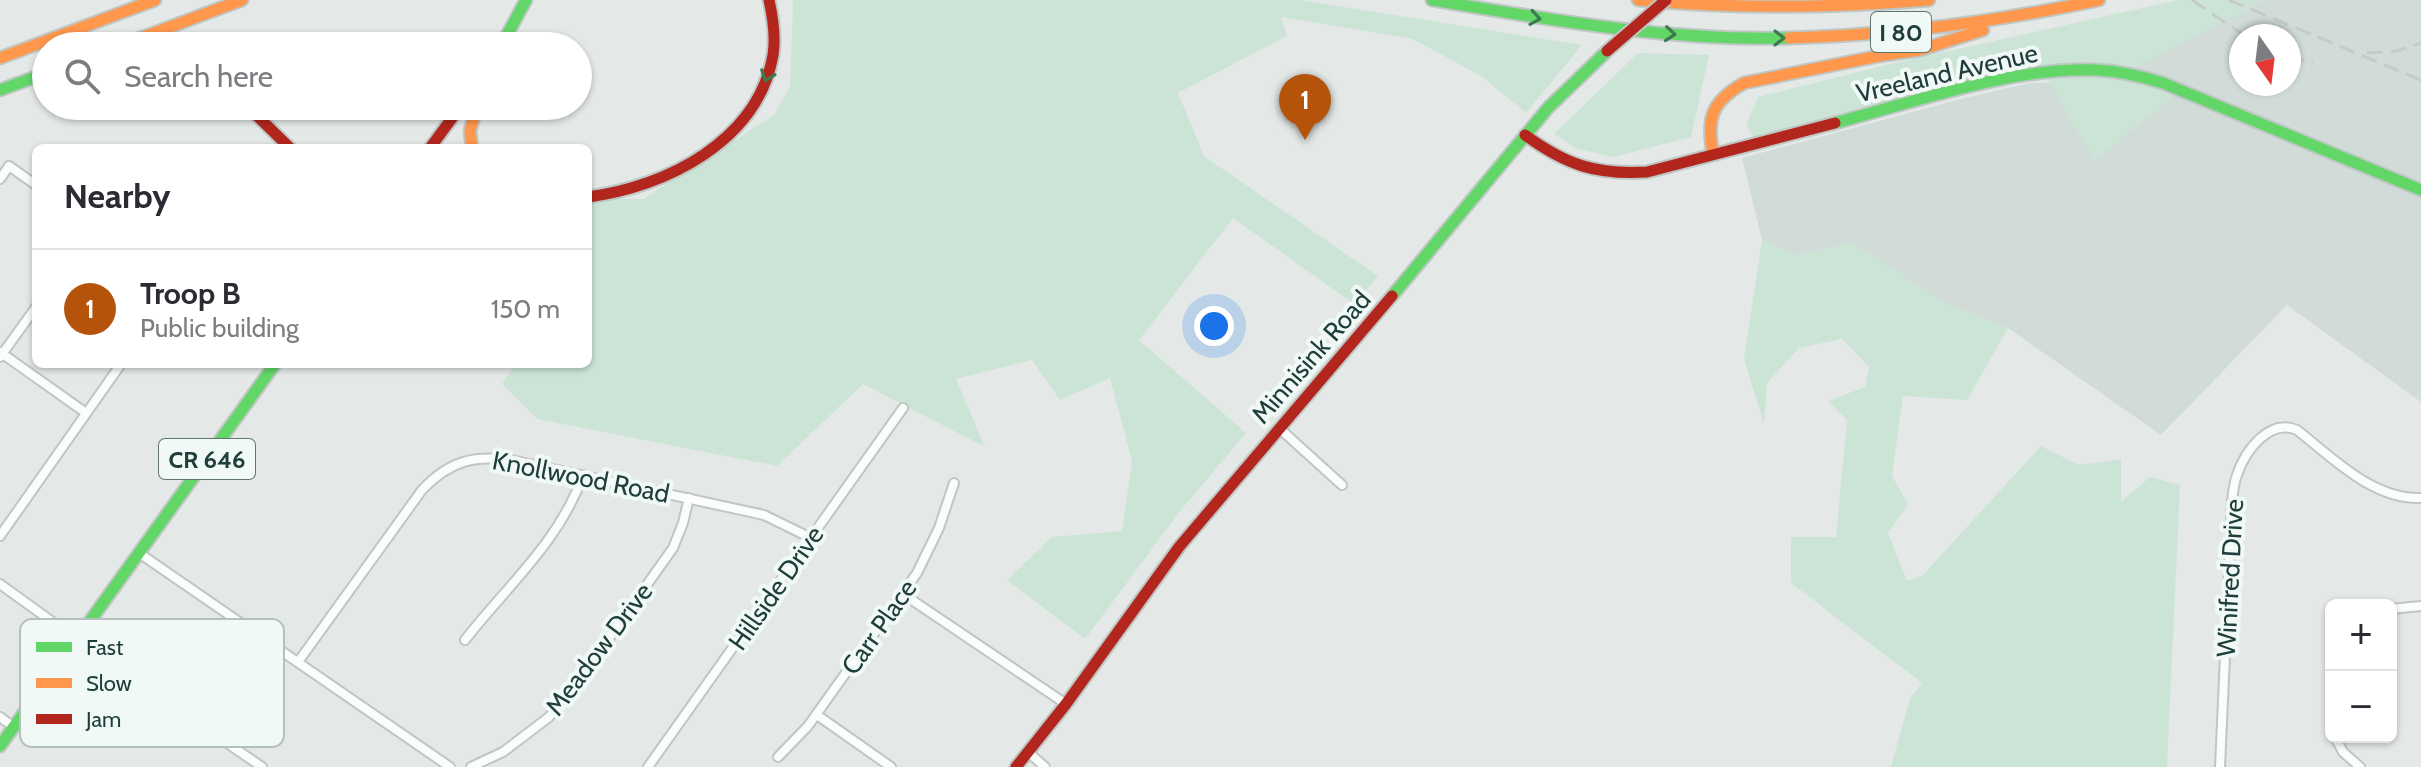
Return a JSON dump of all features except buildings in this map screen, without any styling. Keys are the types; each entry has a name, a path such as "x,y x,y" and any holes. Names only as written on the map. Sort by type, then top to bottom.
{"main road":[{"path":"117,14 128,0"},
{"path":"69,32 155,0"},
{"path":"156,32 242,0"},
{"path":"509,32 526,0"},
{"path":"592,196 628,191 666,177 713,148 740,122 759,96 771,69 775,28 769,0"},
{"name":"I 80","path":"1432,0 1622,30 1737,38 1806,38 1908,32 2030,15 2099,0"},
{"name":"I 80","path":"1638,0 1707,6 1794,8 1929,0"},
{"name":"Minnisink Road","path":"1016,767 1066,704 1179,547 1525,135 1567,88 1666,0"},
{"path":"1713,154 1709,135 1710,117 1726,94 1744,83 1920,50 2030,15"},
{"path":"0,58 32,46"},
{"name":"Vreeland Avenue","path":"1525,135 1551,155 1580,166 1608,173 1647,172 1976,85 2041,73 2096,70 2133,74 2163,83 2421,190"},
{"path":"0,90 32,78"},
{"path":"261,120 286,144"},
{"path":"433,144 451,120"},
{"path":"472,144 473,120"},
{"name":"CR 646","path":"92,619 272,368"},
{"name":"CR 646","path":"0,746 20,719"}],"street":[{"path":"0,179 9,166 32,182"},
{"path":"32,312 1,354 86,413"},
{"path":"0,536 118,368"},
{"name":"Hillside Drive","path":"648,767 903,408"},
{"name":"Winifred Drive","path":"2220,767 2232,501 2237,476 2254,446 2270,430 2289,426 2377,489 2396,496 2421,498"},
{"path":"1279,428 1342,485"},
{"name":"Knollwood Road","path":"298,662 422,490 439,474 461,462 495,457 689,498 764,515 811,538"},
{"path":"465,640 546,545 574,499 583,475"},
{"name":"Carr Place","path":"778,757 817,715 903,594 932,544 954,483"},
{"name":"Meadow Drive","path":"471,767 521,740 549,717 573,689 673,548 689,498"},
{"path":"139,553 235,619"},
{"path":"0,584 48,619"},
{"path":"903,594 1066,704"},
{"path":"2397,608 2421,606"},
{"path":"284,652 450,767"},
{"path":"817,715 891,767"},
{"path":"0,717 14,727"},
{"path":"2338,743 2343,752 2360,767"},
{"path":"233,747 262,767"},
{"path":"1028,752 1045,767"}],"shaded area":[{"path":"2263,0 2421,0 2421,402 2287,305 2161,435 2008,328 1944,303 1853,243 1796,255 1762,240 1742,158 2029,83 2109,81"}],"green space":[{"path":"793,0 1300,0 1582,45 1526,113 1481,76 1413,39 1281,17 1287,36 1178,93 1204,156 1378,276 1354,304 1233,218 1139,340 1246,433 1181,510 1085,639 1007,580 1052,537 1122,531 1132,461 1110,378 1060,400 1032,360 956,379 985,447 863,384 777,466 537,419 502,384 513,368 592,368 592,199 643,199 774,115 790,87"},
{"path":"2178,0 2263,0 2128,72 2181,90 2094,161 2044,73 1757,144 1746,125 1758,97"},
{"path":"1638,53 1709,55 1691,137 1614,157 1577,149 1554,134"},
{"path":"1762,240 1796,255 1853,243 1944,303 2008,328 1967,400 1903,396 1892,476 1908,504 1888,533 1907,581 1922,576 2041,446 2079,465 2121,459 2121,502 2150,477 2180,485 2167,767 1891,767 1910,698 1922,683 1791,583 1791,537 1836,537 1847,420 1828,401 1865,387 1869,367 1842,339 1799,348 1767,383 1764,424 1744,359"}],"railway":[{"path":"2192,0 2229,25"},
{"path":"2229,0 2421,80"},
{"path":"2367,53 2397,51 2421,43"},
{"path":"2301,60 2313,64"}],"traffic: fast":[{"path":"509,32 526,0"},
{"path":"1432,0 1654,33 1789,38"},
{"path":"1392,296 1548,108 1607,51"},
{"path":"1835,123 1998,80 2064,71 2113,71 2163,83 2421,190"},
{"path":"0,90 32,78"},
{"path":"91,619 272,368"},
{"path":"0,746 20,718"}],"traffic: slow":[{"path":"69,32 155,0"},
{"path":"156,32 242,0"},
{"path":"1638,0 1784,6 1929,0"},
{"path":"1789,38 1945,26 2099,0"},
{"path":"1713,154 1710,130 1714,112 1725,97 1744,83 1920,50 1983,30"},
{"path":"0,58 32,46"},
{"path":"472,144 473,120"}],"traffic: jam":[{"path":"592,196 648,183 677,170 728,135 749,112 764,85 773,55 774,27 769,0"},
{"path":"1607,51 1666,0"},
{"path":"261,120 286,144"},
{"path":"433,144 451,120"},
{"path":"1525,135 1568,161 1597,170 1629,173 1647,172 1835,123"},
{"path":"1016,767 1066,704 1179,547 1392,296"}],"place":[{"name":"Troop B","path":"1305,140"}]}
